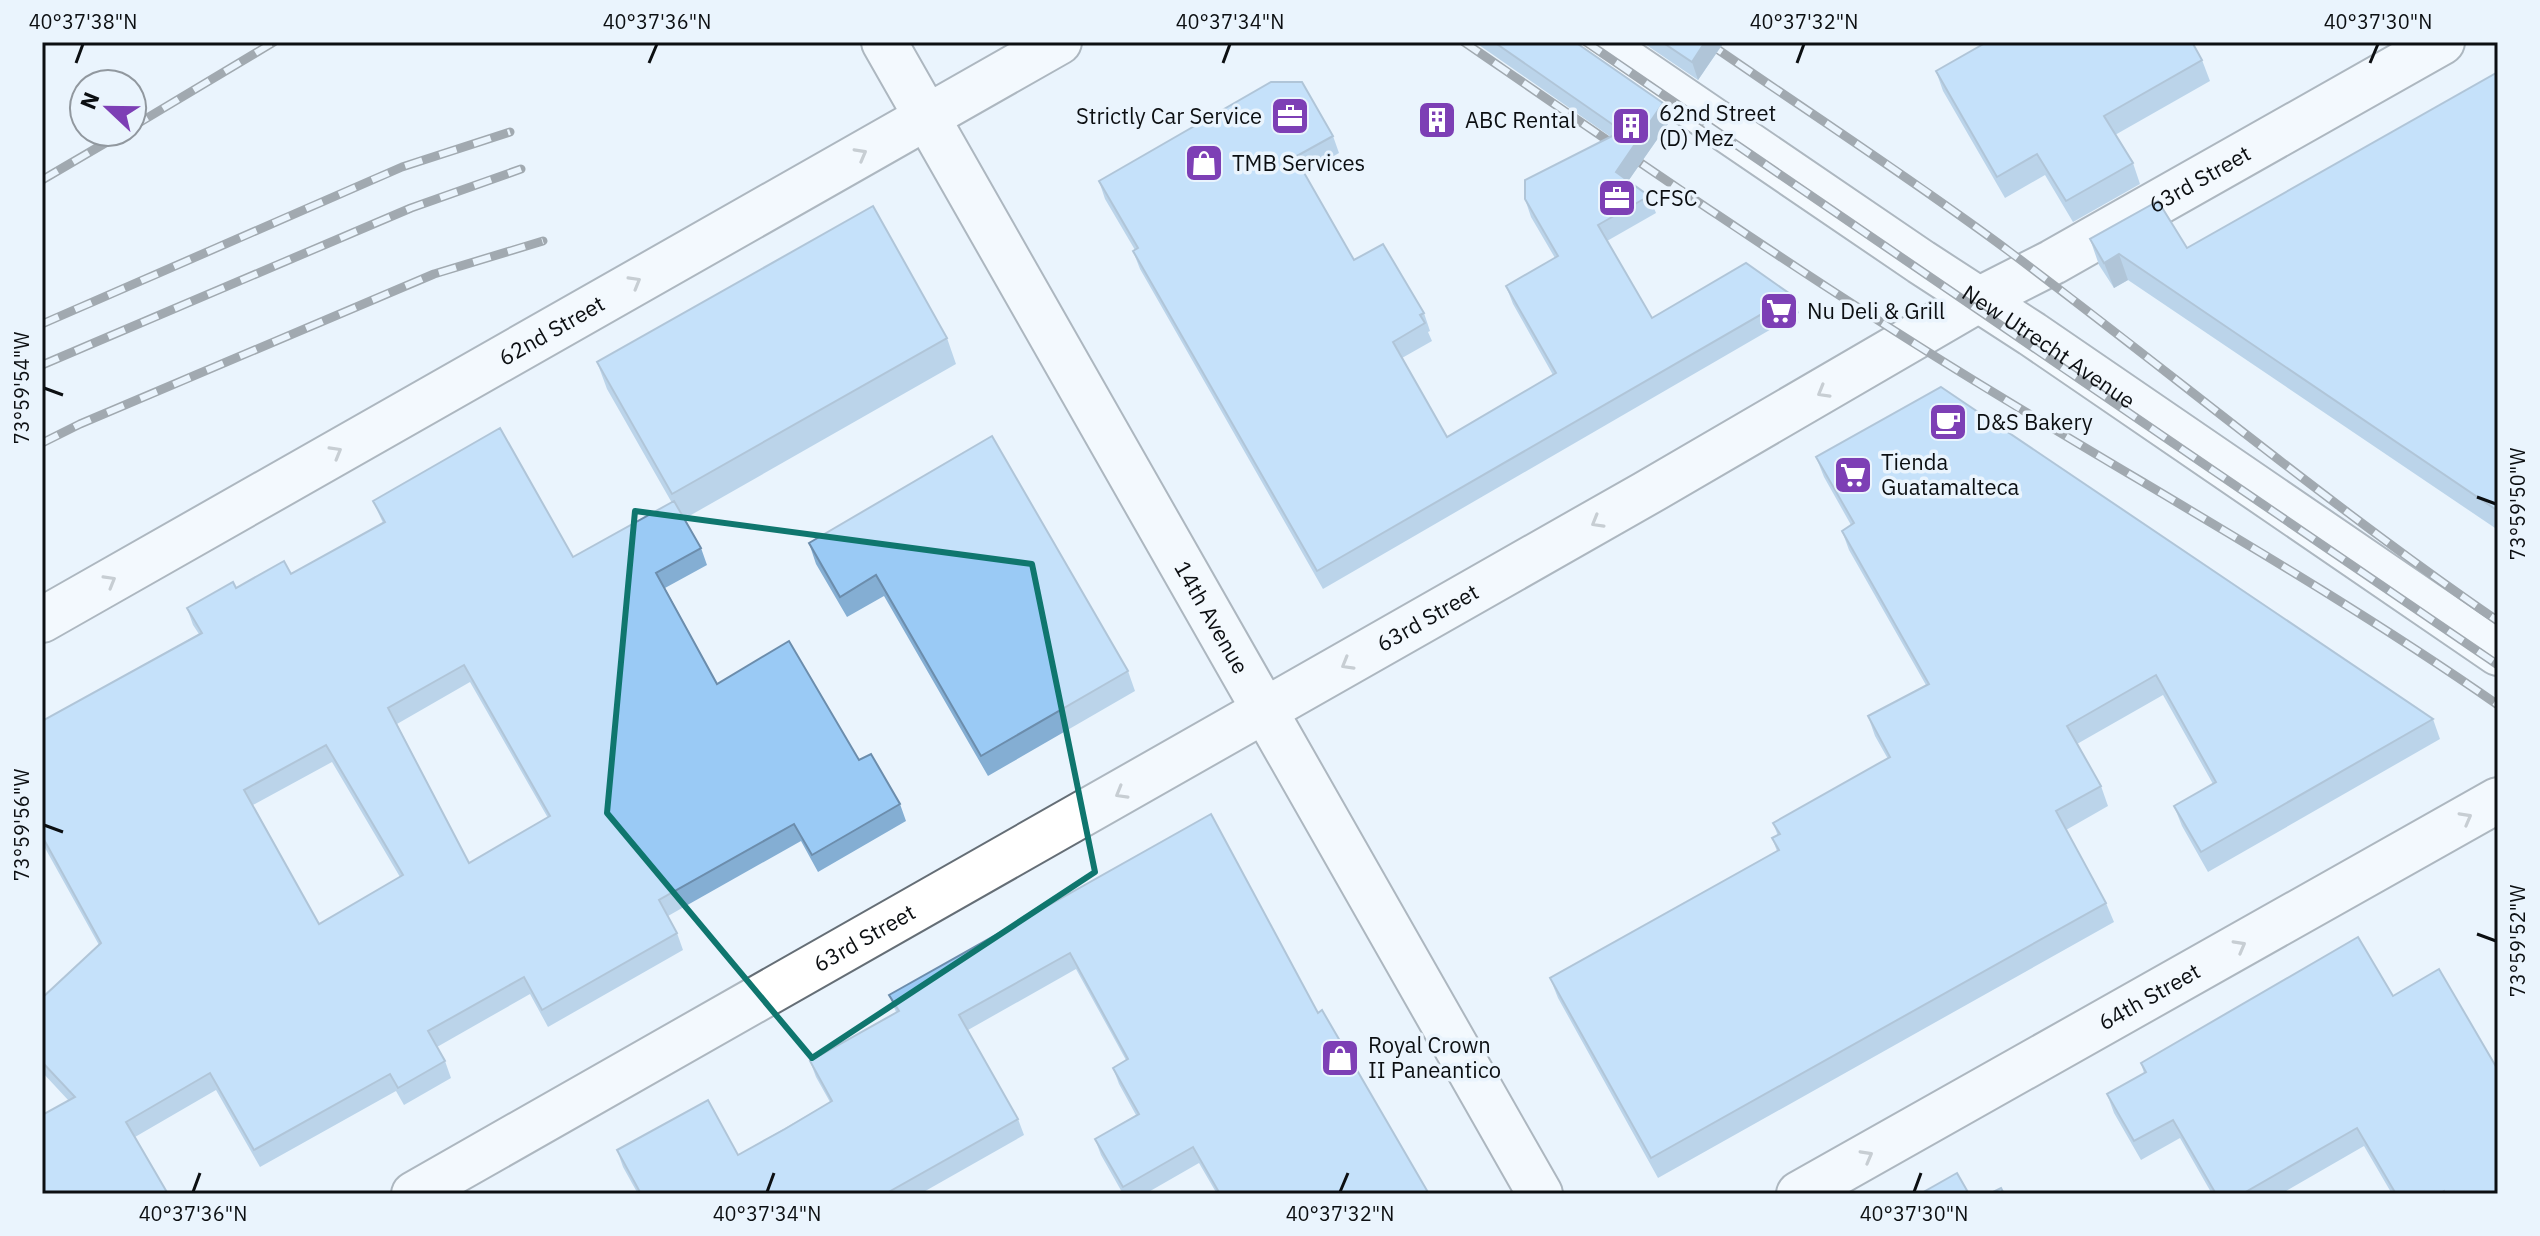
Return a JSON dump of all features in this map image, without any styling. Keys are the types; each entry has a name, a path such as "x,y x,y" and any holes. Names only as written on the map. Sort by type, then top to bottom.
{"street":[{"name":"14th Avenue","path":"884,42 1540,1194"},
{"name":"62nd Street","path":"42,620 1059,42"},
{"name":"New Utrecht Avenue","path":"1598,42 2498,653"},
{"name":"63rd Street","path":"414,1194 1265,711 1980,299 2053,262 2442,42"},
{"name":"64th Street","path":"1799,1194 2498,800"}],"highlighted area":[{"path":"635,511 1032,564 1095,872 812,1058 607,813"}],"building":[{"path":"1494,42 1575,42 1663,103 1616,172 1649,196 1598,225 1652,318 1746,263 1793,296 1317,571 1133,251 1138,248 1099,181 1271,82 1302,82 1333,136 1295,157 1354,260 1383,244 1424,313 1420,315 1425,323 1393,342 1447,437 1556,373 1506,286 1558,256 1525,199 1525,180 1622,131"},
{"path":"1662,42 1705,42 1692,62"},
{"path":"1987,42 2192,42 2202,60 2104,116 2133,163 2066,201 2037,154 1997,177 1936,71"},
{"path":"2498,72 2498,511 2119,254 2104,263 2090,239 2158,201 2187,248"},
{"path":"873,206 947,338 672,494 597,362"},
{"path":"1941,387 2433,719 2201,852 2174,806 2216,782 2156,675 2067,726 2101,786 2056,811 2106,903 1651,1158 1550,978 1779,850 1772,838 1780,834 1773,823 1890,757 1868,716 1929,684 1842,531 1854,523 1816,457"},
{"path":"500,428 573,557 674,501 701,548 656,573 717,684 789,641 859,760 871,754 900,804 812,855 794,824 659,900 677,933 542,1010 524,977 428,1031 445,1061 398,1088 390,1074 254,1150 210,1073 126,1122 168,1194 42,1194 42,1115 75,1097 42,1062 42,998 101,943 42,836 42,721 202,633 187,608 233,582 236,588 284,561 291,574 385,522 373,501","holes":["464,665 550,816 469,863 388,708","326,745 403,875 319,924 244,790"]},
{"path":"992,436 1128,671 981,756 876,575 840,597 809,543"},
{"path":"1211,814 1318,1013 1322,1010 1429,1194 1220,1194 1193,1147 1123,1187 1095,1139 1139,1114 1113,1068 1128,1059 1070,953 959,1015 1018,1119 885,1194 641,1194 617,1150 708,1100 738,1155 785,1129 832,1101 810,1061 899,1011 889,995"},
{"path":"2358,937 2393,996 2439,969 2498,1070 2498,1194 2446,1194 2444,1191 2439,1194 2396,1194 2357,1128 2242,1194 2216,1194 2173,1120 2134,1141 2107,1094 2146,1072 2141,1063"},
{"path":"1957,1173 1969,1194 1920,1194"},
{"path":"2001,1188 2004,1194 1989,1194"}],"railway":[{"path":"148,117 274,42"},
{"path":"1464,42 1876,319 2290,570 2498,705"},
{"path":"1586,42 2498,665"},
{"path":"1707,42 1973,225 2374,532 2498,621"},
{"path":"42,324 402,167 510,132"},
{"path":"42,180 97,148"},
{"path":"42,365 411,208 521,169"},
{"path":"42,443 80,424 434,274 543,241"}],"place":[{"name":"Strictly Car Service","path":"1290,116"},
{"name":"ABC Rental","path":"1437,120"},
{"name":"62nd Street (D) Mez","path":"1631,126"},
{"name":"TMB Services","path":"1204,163"},
{"name":"CFSC","path":"1617,198"},
{"name":"Nu Deli & Grill","path":"1779,311"},
{"name":"D&S Bakery","path":"1948,422"},
{"name":"Tienda Guatamalteca","path":"1853,475"},
{"name":"Royal Crown II Paneantico","path":"1340,1058"}]}
